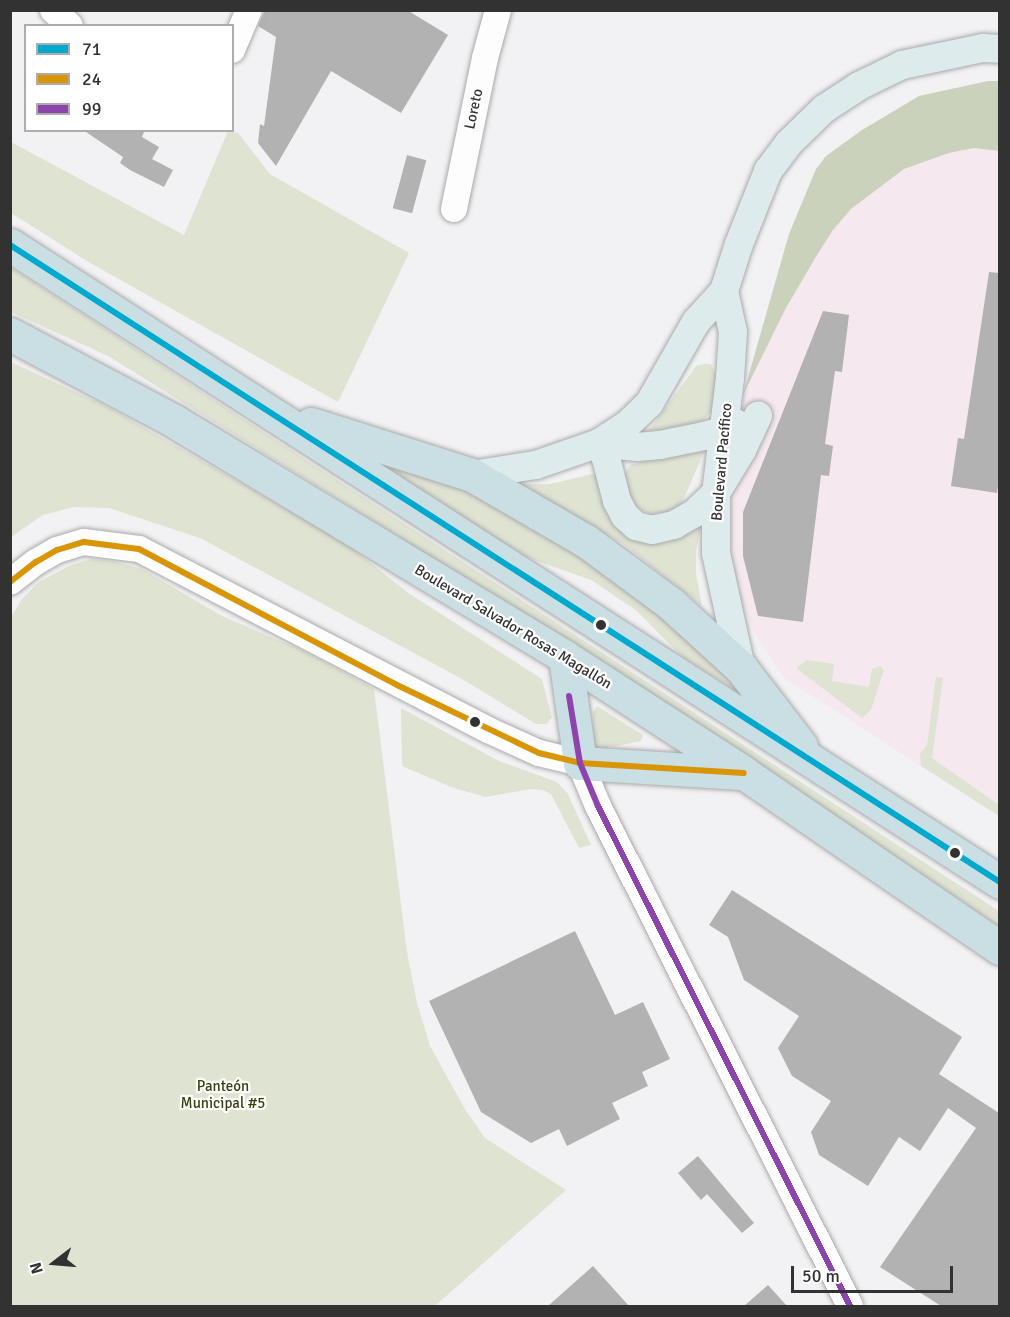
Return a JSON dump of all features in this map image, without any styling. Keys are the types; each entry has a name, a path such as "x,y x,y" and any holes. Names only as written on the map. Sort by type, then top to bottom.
{"highway":[{"path":"10,245 999,882"},
{"name":"Boulevard Salvador Rosas Magallón","path":"10,334 174,422 565,657 744,773 999,948"},
{"path":"272,412 472,475 586,540 671,604 741,668 815,763"},
{"path":"565,657 580,763 744,773"}],"main road":[{"path":"472,475 536,465 598,443 627,425 649,404 696,322 724,291 739,244 768,171 789,143 824,109 859,86 902,65 983,48 999,49"},
{"name":"Boulevard Pacífico","path":"724,291 733,332 730,378 716,494 716,553 741,668"},
{"path":"758,415 716,494 696,513 674,525 652,530 636,526 626,516 617,501 606,458 598,443 637,447 660,445 723,431 741,420 758,415"}],"street":[{"path":"53,10 68,24"},
{"path":"234,45 249,10"},
{"name":"Loreto","path":"454,209 485,57 498,10"},
{"path":"10,582 36,562 57,550 84,542 139,549 478,725 539,753 580,763 597,806 850,1306"}],"shaded area":[{"path":"974,148 999,151 999,816 784,678 756,636 743,607 730,553 730,502 743,395 786,308 817,255 833,230 851,209 904,169 949,153"}],"green space":[{"path":"988,81 999,81 999,151 974,148 949,153 904,169 851,209 833,230 786,308 743,395 789,234 816,169 826,156 862,130 919,96"},
{"path":"228,132 233,132 238,133 270,174 409,253 338,402 92,264 11,213 11,142 184,235"},
{"path":"10,267 999,911 999,926 817,804 388,530 108,356 11,312"},
{"path":"11,362 108,407 347,544 407,592 542,679 552,718 546,724 536,724 462,679 200,538 109,508 74,507 43,515 11,537"},
{"path":"711,364 716,375 713,410 704,420 695,424 645,436 696,366"},
{"path":"301,413 484,494 648,599 755,703 681,656 637,611 591,580 523,556"},
{"path":"693,446 701,447 704,452 681,505 665,513 650,514 636,507 625,491 624,476 630,465"},
{"path":"601,472 618,526 635,541 654,542 702,523 696,550 696,573 702,606 622,543 513,484 550,484"},
{"name":"Panteón Municipal #5","path":"91,559 112,561 142,569 222,616 304,651 374,689 407,952 417,1003 430,1046 466,1111 485,1138 566,1190 435,1306 11,1306 11,617 22,599 39,582 71,565"},
{"path":"807,660 834,664 832,681 869,687 872,669 880,666 884,670 871,710 862,718 796,668"},
{"path":"936,677 943,678 932,758 999,805 999,816 921,766 920,754 927,745"},
{"path":"597,706 643,735 641,741 592,751 593,712"},
{"path":"401,708 499,761 557,782 568,794 591,845 579,848 551,794 543,790 531,789 485,797 451,787 402,766"}],"building":[{"path":"265,10 407,10 448,35 401,113 331,71 276,166 258,143 260,124 264,126 276,37 258,26"},
{"path":"86,132 144,132 142,137 159,147 152,159 173,170 164,187 120,163 123,157"},
{"path":"407,155 426,160 412,213 393,208"},
{"path":"989,272 999,273 999,479 997,493 951,486 958,438 964,439"},
{"path":"823,311 849,315 842,372 835,371 825,444 833,446 829,476 821,475 803,622 758,616 743,556 743,512"},
{"path":"732,890 962,1037 939,1074 999,1113 999,1306 941,1306 880,1267 976,1128 948,1108 920,1151 899,1137 868,1186 819,1155 811,1132 831,1101 792,1076 778,1048 799,1016 744,980 728,937 709,925"},
{"path":"575,931 615,1015 643,1002 670,1059 642,1072 648,1086 612,1103 620,1119 567,1146 559,1129 531,1143 481,1112 429,1001"},
{"path":"698,1156 754,1223 742,1233 707,1194 701,1200 678,1173"},
{"path":"593,1266 629,1306 548,1306"},
{"path":"768,1285 787,1306 744,1306"}],"transit line":[{"name":"71","path":"10,245 1000,882"},
{"name":"24","path":"10,582 36,562 57,550 84,542 139,549 397,685 539,753 580,763 744,773"},
{"name":"99","path":"569,696 580,763 598,806 850,1306"}]}
